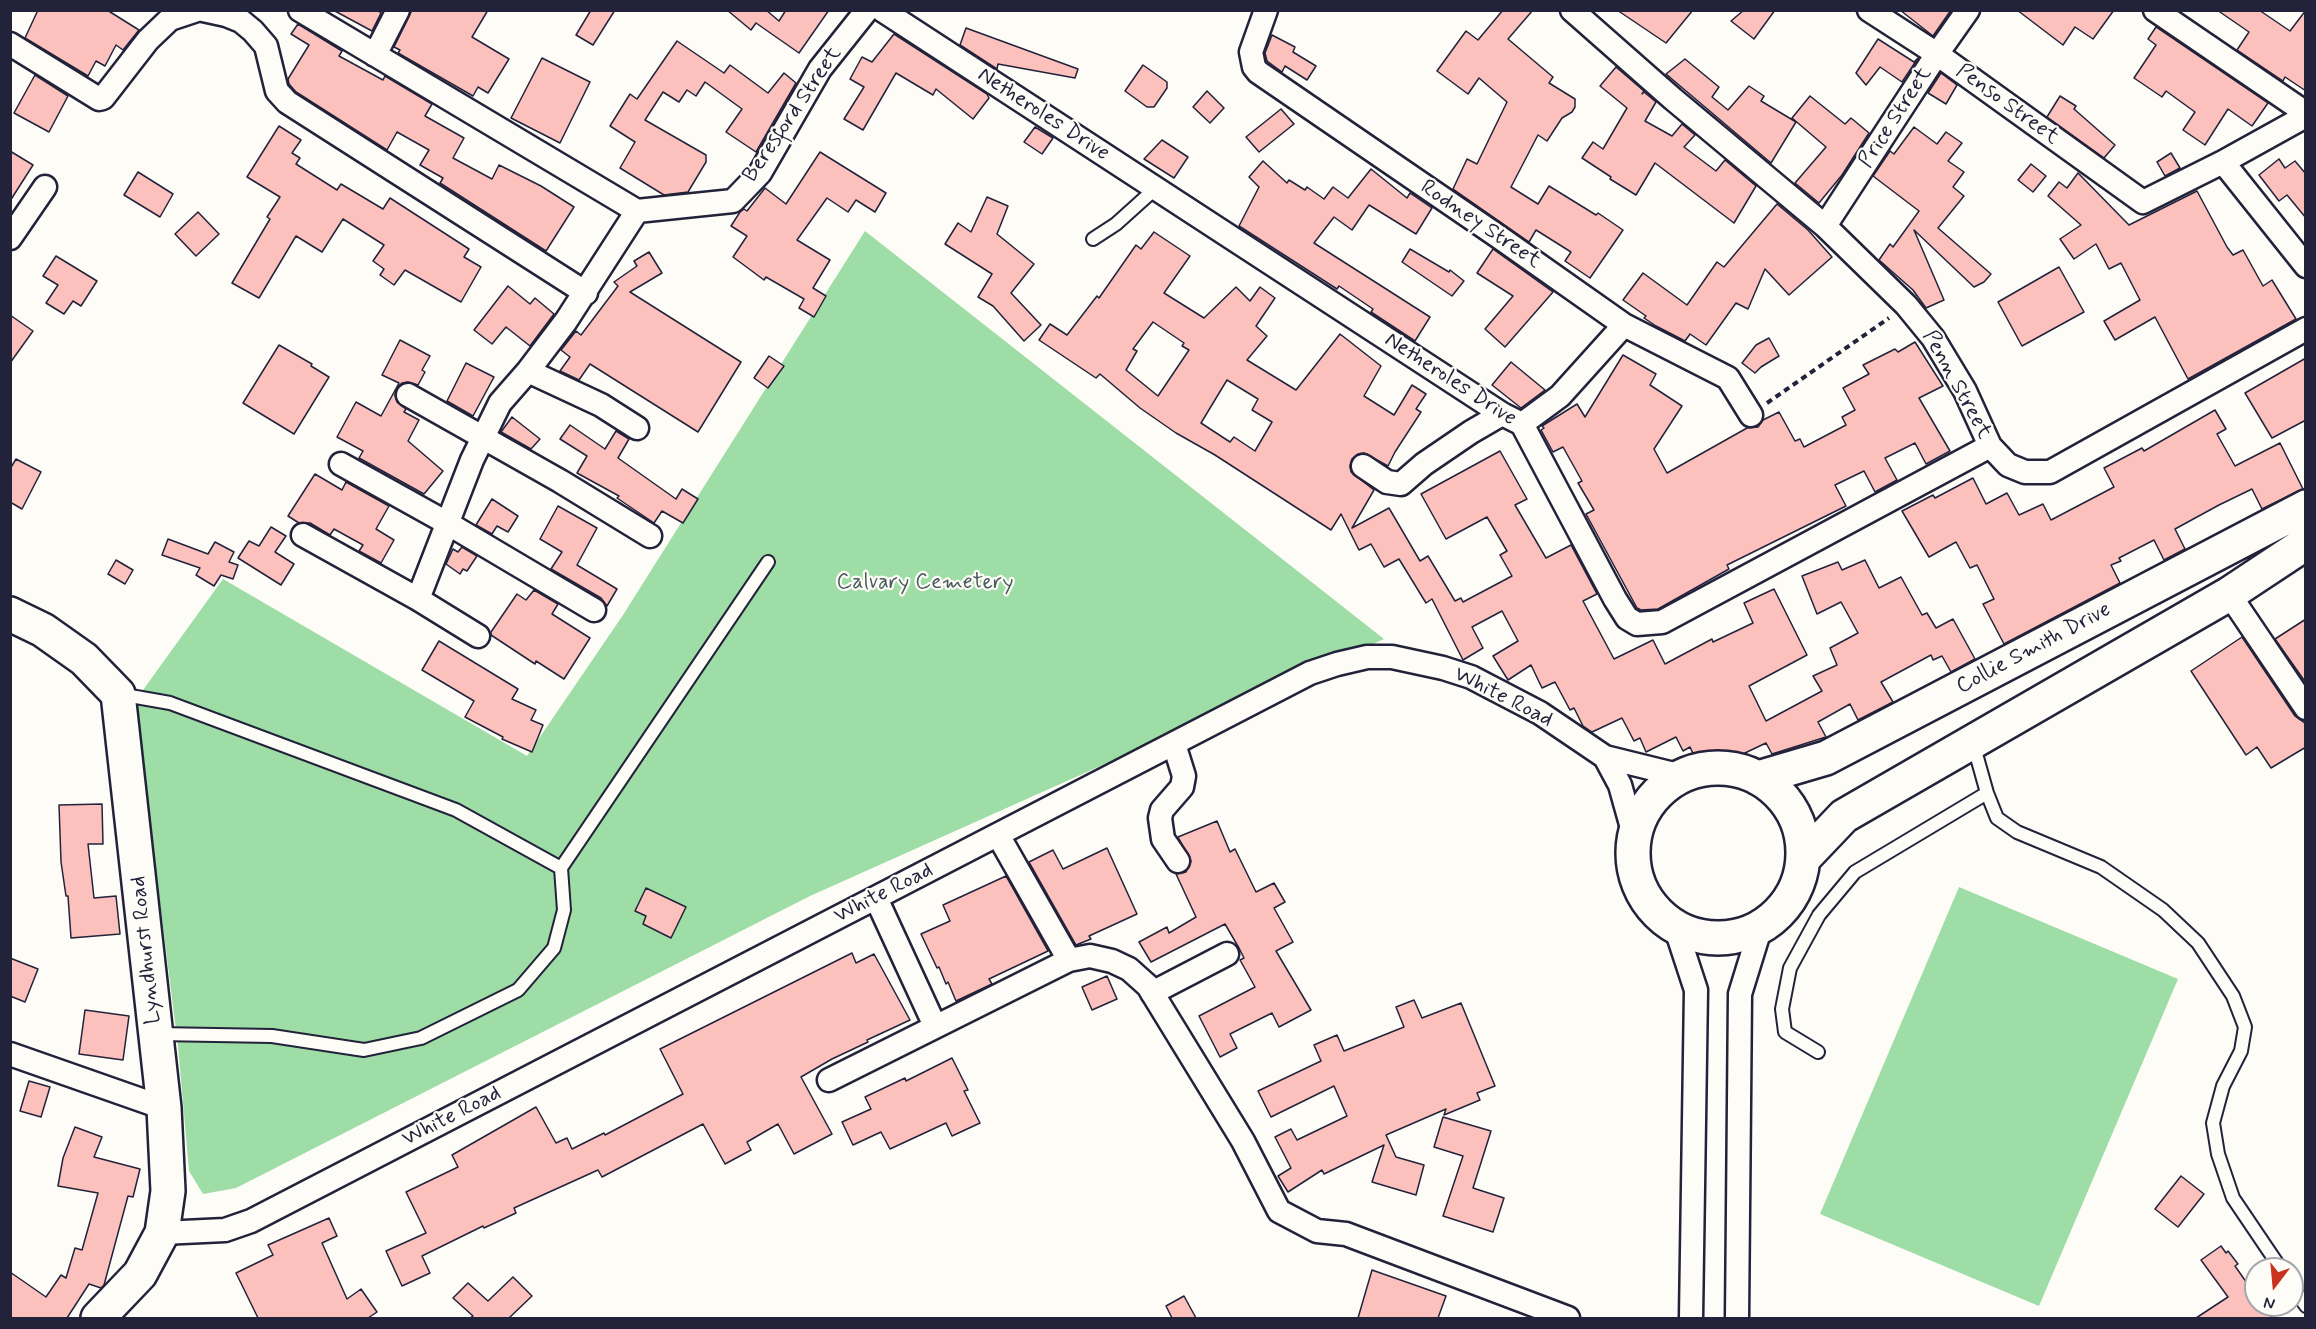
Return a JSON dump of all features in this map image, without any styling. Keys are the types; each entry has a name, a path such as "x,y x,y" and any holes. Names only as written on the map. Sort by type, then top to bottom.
{"street":[{"path":"10,44 99,99 103,98 148,40 170,19 197,10"},
{"path":"203,10 243,16 266,46 277,91 287,102 586,293"},
{"path":"300,10 637,211 586,293 528,371 500,403 447,523 418,599"},
{"path":"375,55 398,10"},
{"name":"Beresford Street","path":"637,211 733,201 760,173 820,69 867,10"},
{"name":"Netheroles Drive","path":"882,10 1512,419 1615,599 1627,618 1637,624 1662,622 1990,446"},
{"name":"Rodney Street","path":"1266,10 1251,52 1254,67 1258,72 1624,325 1728,378 1751,415"},
{"name":"Penn Street","path":"1572,10 1673,99 1825,226 1906,305 1933,338 1965,391 1990,446 2008,465 2025,472 2050,472 2306,329"},
{"name":"Penso Street","path":"1869,10 1936,54 2143,202 2223,162"},
{"name":"Price Street","path":"1825,226 1936,54 1968,10"},
{"path":"2155,10 2306,114 2223,162 2306,266"},
{"path":"10,238 45,187"},
{"path":"1363,466 1387,482 1401,484 1424,464 1471,432 1512,419 1560,396 1624,325"},
{"path":"528,371 602,405 637,428"},
{"path":"408,395 560,481 650,536"},
{"path":"341,464 447,523 594,610"},
{"name":"Collie Smith Drive","path":"1758,778 1826,758 2306,507"},
{"path":"303,535 418,599 478,636"},
{"name":"Collie Smith Drive","path":"1803,859 1844,816 2229,594 2306,543"},
{"path":"2229,594 2306,708"},
{"path":"10,614 43,630 84,659 118,694"},
{"name":"White Road","path":"162,1233 225,1230 251,1221 1310,673 1367,657 1392,657 1443,668 1471,677 1540,713 1605,757 1682,776"},
{"name":"Lyndhurst Road","path":"98,1318 140,1274 162,1233 168,1191 164,1108 118,694"},
{"path":"1174,744 1184,776 1182,787 1162,810 1160,818 1163,839 1178,861"},
{"name":"White Road","path":"1605,757 1620,785 1634,835"},
{"path":"1707,768 1734,769 1758,778 1774,789 1787,804 1797,821 1802,840 1803,859 1799,879 1790,898 1777,914 1761,926 1733,936 1703,936 1675,926 1658,914 1645,897 1636,877 1632,856 1634,835 1644,811 1660,790 1682,776 1707,768"},
{"path":"998,835 1069,960"},
{"path":"876,898 935,1026"},
{"path":"1675,926 1696,990 1691,1318"},
{"path":"1737,1318 1740,994 1761,926"},
{"path":"1152,993 1227,954"},
{"path":"829,1080 1069,960 1090,956 1112,961 1129,969 1152,993 1243,1141 1280,1211 1317,1231 1346,1234 1568,1318"},
{"path":"10,1054 164,1108"}],"lane":[{"path":"1093,239 1116,224 1156,188"},
{"path":"156,1034 272,1036 364,1050 421,1038 518,990 554,948 564,910 561,868 768,562"},
{"path":"118,694 170,703 456,810 561,868"},
{"path":"1972,741 1997,818 2017,832 2101,867 2163,910 2198,943 2233,996 2245,1027 2241,1052 2223,1086 2213,1123 2218,1154 2233,1198 2272,1257"},
{"path":"1818,1052 1785,1032 1782,1010 1790,968 1819,915 1856,872 1987,793"}],"path":[{"path":"1751,415 1906,305"}],"green space":[{"name":"Calvary Cemetery","path":"865,231 1384,639 810,896 236,1188 203,1194 189,1171 178,1046 136,711 143,690 223,579 527,756 623,615"},
{"path":"1959,887 2178,979 2039,1306 1820,1214"}],"building":[{"path":"38,10 107,10 139,30 123,50 116,45 105,66 96,61 88,76 25,38"},
{"path":"333,10 377,10 381,13 372,31"},
{"path":"412,10 488,10 472,37 509,59 488,93 478,87 473,96 398,53 400,50 394,47"},
{"path":"591,10 615,10 593,45 576,35"},
{"path":"727,10 766,10 779,21 786,10 829,10 799,53 756,23 751,30"},
{"path":"1503,10 1533,10 1508,39 1553,77 1549,83 1575,99 1572,112 1562,118 1547,141 1538,135 1511,187 1538,204 1549,186 1596,215 1598,213 1623,230 1590,278 1565,261 1571,252 1536,230 1529,242 1453,189 1467,159 1477,164 1507,102 1479,78 1468,94 1437,71 1466,31 1478,40"},
{"path":"1617,10 1693,10 1666,43"},
{"path":"1744,10 1775,10 1754,39 1731,21"},
{"path":"1900,10 1951,10 1933,36"},
{"path":"2017,10 2114,10 2093,39 2075,27 2063,45"},
{"path":"2217,10 2259,10 2290,31 2306,10 2306,91 2285,77 2283,81 2237,50 2249,32"},
{"path":"298,24 342,51 339,56 383,80 385,76 432,104 425,116 464,138 453,158 492,179 499,165 541,186 574,207 546,251 440,183 443,178 420,165 429,150 397,132 387,150 296,92 288,79 309,45 291,34"},
{"path":"2156,27 2268,103 2252,126 2228,109 2205,145 2183,130 2195,112 2166,91 2162,97 2134,78 2156,45 2148,39"},
{"path":"966,28 1078,69 1075,78 998,64 997,69 960,45"},
{"path":"894,34 987,94 989,98 973,119 936,89 933,95 896,73 863,130 844,119 864,87 850,79 862,57 872,62"},
{"path":"1272,35 1295,47 1293,52 1316,66 1307,80 1285,66 1282,72 1267,61 1265,53"},
{"path":"1878,39 1914,62 1918,58 1902,82 1880,67 1866,85 1856,73"},
{"path":"677,41 724,73 730,65 768,93 784,73 796,83 756,152 726,132 742,109 705,82 696,96 687,90 679,102 663,92 645,120 706,155 706,162 688,192 664,195 620,168 635,142 610,126 630,94 637,99"},
{"path":"542,58 590,82 560,143 511,118"},
{"path":"1685,59 1719,87 1712,97 1728,110 1749,86 1764,96 1761,101 1796,122 1771,163 1666,74"},
{"path":"1143,65 1167,82 1167,88 1154,107 1147,107 1125,91"},
{"path":"1616,67 1644,91 1642,94 1644,92 1656,102 1645,121 1672,136 1682,124 1695,135 1684,147 1716,171 1725,160 1756,186 1734,223 1655,163 1636,195 1582,158 1593,142 1603,149 1627,108 1600,86"},
{"path":"1941,73 1957,85 1946,104 1928,93"},
{"path":"35,75 68,96 49,132 14,113"},
{"path":"1207,91 1224,108 1210,123 1193,107"},
{"path":"1810,96 1845,124 1851,118 1869,133 1842,175 1819,203 1795,183 1826,147 1792,118"},
{"path":"2060,96 2076,106 2074,109 2115,145 2104,158 2047,117"},
{"path":"1281,109 1294,124 1259,152 1246,137"},
{"path":"279,126 301,140 292,153 300,158 296,164 337,190 341,184 383,209 390,198 469,249 464,257 481,267 461,302 405,270 394,285 380,275 384,269 373,261 384,245 343,219 322,252 296,236 259,298 232,283 270,219 267,217 280,197 247,177"},
{"path":"1035,127 1053,138 1042,154 1024,142"},
{"path":"1914,127 1937,144 1946,132 1962,143 1948,161 1964,172 1953,187 1964,196 1938,228 1991,274 1984,282 1974,287 1914,230 1944,300 1926,308 1913,290 1879,260 1890,244 1893,247 1919,211 1873,176 1890,151 1894,154"},
{"path":"1162,140 1188,157 1174,178 1144,159"},
{"path":"10,151 33,165 10,201"},
{"path":"820,152 886,193 875,212 856,200 848,212 827,198 797,240 830,260 813,288 826,296 814,317 799,308 804,299 766,277 764,280 733,257 747,236 731,226 740,212 744,209 747,211 765,188 786,204"},
{"path":"2171,153 2180,168 2165,176 2157,162"},
{"path":"2279,159 2285,168 2295,161 2306,174 2306,218 2287,195 2279,201 2259,175"},
{"path":"1263,161 1287,183 1289,180 1305,190 1307,187 1324,199 1333,187 1348,198 1371,169 1407,198 1410,193 1432,208 1416,234 1369,205 1352,230 1334,217 1314,243 1430,317 1415,341 1371,312 1373,309 1339,286 1337,289 1239,226 1259,187 1249,177"},
{"path":"2031,164 2046,176 2033,192 2018,180"},
{"path":"138,172 173,194 160,217 124,195"},
{"path":"2078,173 2129,225 2197,191 2233,255 2243,250 2263,286 2272,280 2296,319 2188,379 2155,317 2115,340 2104,321 2140,300 2121,263 2109,269 2096,244 2074,259 2060,239 2081,225 2048,196 2059,182 2067,188"},
{"path":"987,197 1008,206 997,234 1034,264 1011,293 1041,325 1024,341 993,306 978,297 992,274 945,244 958,223 971,232"},
{"path":"1777,204 1808,230 1832,257 1789,295 1765,269 1748,309 1736,303 1706,345 1690,334 1685,341 1656,326 1623,300 1643,273 1687,305 1717,262 1724,267"},
{"path":"198,212 219,234 196,256 175,234"},
{"path":"1154,232 1190,256 1164,293 1204,318 1236,287 1250,301 1260,287 1275,298 1256,326 1267,336 1247,360 1296,390 1340,334 1381,366 1364,396 1394,415 1412,385 1426,394 1416,409 1421,412 1388,466 1364,453 1352,459 1351,472 1374,490 1352,528 1389,508 1420,561 1428,556 1455,601 1461,598 1463,602 1512,576 1500,555 1507,551 1487,517 1446,539 1421,494 1500,451 1527,499 1515,505 1546,558 1571,545 1597,594 1583,601 1614,659 1653,640 1665,664 1712,639 1713,642 1753,623 1744,603 1774,589 1807,655 1749,686 1766,721 1822,691 1813,676 1837,665 1830,648 1858,633 1841,602 1817,614 1802,576 1838,562 1842,570 1865,560 1879,588 1901,577 1922,615 1927,613 1936,628 1953,619 1975,659 1951,672 1942,656 1933,660 1931,655 1881,682 1893,702 1858,720 1850,704 1818,722 1826,737 1772,754 1766,743 1726,762 1698,764 1690,747 1683,751 1676,737 1646,752 1640,738 1634,741 1622,718 1592,732 1583,726 1574,708 1570,710 1555,682 1542,688 1531,665 1508,680 1493,656 1518,641 1502,611 1472,627 1483,648 1463,660 1432,599 1426,603 1399,559 1384,567 1371,544 1359,550 1341,514 1331,530 1215,455 1176,433 1140,408 1100,374 1096,378 1039,340 1050,324 1067,335 1097,296 1099,298 1136,245 1141,249","holes":["1153,322 1184,343 1182,346 1189,350 1158,396 1126,370 1137,351 1133,349","1227,380 1258,399 1252,410 1272,422 1255,451 1234,437 1230,442 1201,423"]},
{"path":"1410,249 1449,272 1450,270 1464,281 1452,296 1402,262"},
{"path":"1493,249 1553,292 1505,347 1485,329 1513,296 1477,273"},
{"path":"649,252 662,273 630,292 741,362 698,432 590,364 579,380 560,371 570,357 561,350 576,331 581,335 618,286 614,282 637,266 634,261"},
{"path":"56,256 97,281 81,306 73,301 64,314 46,303 58,285 43,276"},
{"path":"2059,267 2084,312 2022,346 1998,302"},
{"path":"508,286 530,304 535,298 554,314 530,346 506,327 492,344 474,330"},
{"path":"10,315 33,331 10,363"},
{"path":"1769,338 1779,356 1755,373 1742,363 1756,345"},
{"path":"400,340 430,356 422,370 425,372 418,385 402,383 395,395 397,402 406,409 404,412 419,420 408,441 443,471 424,494 359,458 363,451 337,437 356,402 381,416 399,383 382,375"},
{"path":"1915,342 1943,386 1919,398 1950,451 1926,464 1915,443 1885,458 1897,480 1875,492 1864,471 1835,485 1846,506 1727,565 1729,569 1658,609 1641,610 1637,608 1586,514 1594,510 1578,483 1582,481 1563,447 1553,452 1541,430 1544,428 1542,426 1577,404 1585,417 1623,355 1656,374 1650,385 1682,406 1654,449 1667,473 1747,428 1758,427 1763,420 1779,412 1795,441 1800,439 1804,447 1846,425 1842,417 1855,410 1843,388 1869,374 1863,365 1895,349 1898,352"},
{"path":"279,345 329,377 294,434 243,403"},
{"path":"769,356 784,366 768,388 754,378"},
{"path":"2306,358 2306,420 2272,438 2245,393"},
{"path":"1511,362 1545,390 1521,408 1492,385"},
{"path":"466,363 494,377 473,416 447,401"},
{"path":"2215,410 2226,429 2217,434 2235,466 2280,443 2303,489 2262,509 2252,489 2219,505 2175,529 2185,549 2164,560 2154,540 2119,558 2121,561 2111,565 2120,583 2004,644 1983,604 1994,599 1977,565 1970,568 1956,542 1929,557 1902,511 1933,495 1935,498 1973,478 1986,504 2007,493 2019,515 2043,504 2051,520 2114,487 2104,468 2142,448 2144,451"},
{"path":"512,417 540,439 531,449 501,432"},
{"path":"570,425 605,449 616,431 629,439 618,458 676,499 682,489 698,499 683,523 662,511 654,523 617,498 619,496 577,473 587,456 560,439"},
{"path":"16,459 41,472 22,509 10,502 10,469"},
{"path":"315,474 342,490 346,482 389,506 376,529 394,540 381,563 359,551 363,545 334,529 330,535 310,523 299,523 288,516"},
{"path":"492,499 518,516 508,532 497,526 492,534 476,525"},
{"path":"558,506 597,528 577,565 617,589 607,606 601,598 551,569 562,552 540,539"},
{"path":"271,527 286,536 275,552 294,564 281,585 238,558 249,541 259,546"},
{"path":"168,539 208,554 215,542 234,552 229,562 238,565 233,579 221,575 214,586 196,575 200,568 162,555"},
{"path":"462,547 477,556 467,571 463,569 460,574 446,564 453,549 458,552"},
{"path":"116,560 133,570 125,584 108,574"},
{"path":"534,590 558,604 552,614 590,638 564,679 536,661 535,664 491,635 517,594 526,600"},
{"path":"2306,619 2306,683 2275,639"},
{"path":"2242,637 2295,716 2306,724 2306,747 2271,768 2257,747 2246,755 2191,671"},
{"path":"439,641 518,689 512,699 536,710 531,720 543,725 532,752 502,739 503,737 465,717 474,701 422,670"},
{"path":"102,804 103,844 88,844 94,898 116,896 120,934 71,938 68,896 66,896 61,862 59,805"},
{"path":"1217,821 1230,852 1235,849 1256,892 1274,883 1285,902 1274,908 1293,942 1276,951 1311,1010 1279,1027 1272,1013 1230,1034 1237,1048 1220,1057 1199,1016 1255,987 1240,960 1244,958 1225,924 1151,962 1139,942 1167,927 1169,933 1196,917 1176,874 1186,872 1191,861 1178,837"},
{"path":"1107,848 1137,914 1089,936 1091,939 1076,945 1029,862 1053,850 1063,869"},
{"path":"1006,876 1048,951 989,979 992,984 956,1001 921,934 950,921 943,905"},
{"path":"646,888 686,907 671,938 643,924 646,916 635,911"},
{"path":"852,953 856,963 874,954 910,1020 867,1040 868,1042 801,1077 832,1134 794,1154 778,1124 747,1142 751,1150 725,1164 703,1124 602,1177 598,1170 514,1208 516,1213 484,1228 483,1226 422,1256 430,1273 402,1286 386,1251 426,1233 406,1192 458,1167 452,1155 536,1107 556,1143 567,1138 572,1149 604,1133 605,1135 683,1094 660,1049"},
{"path":"10,958 38,969 25,1002 10,996"},
{"path":"1107,976 1117,999 1092,1010 1082,987"},
{"path":"1414,1000 1422,1018 1461,1003 1495,1086 1477,1093 1480,1100 1444,1115 1446,1109 1386,1135 1396,1157 1424,1165 1416,1195 1372,1182 1384,1145 1324,1174 1322,1170 1288,1192 1278,1176 1291,1168 1275,1137 1291,1129 1297,1140 1347,1116 1334,1086 1271,1117 1258,1091 1321,1061 1314,1045 1337,1035 1344,1051 1404,1027 1396,1007"},
{"path":"85,1010 129,1016 123,1060 79,1054"},
{"path":"952,1058 968,1090 964,1091 980,1123 952,1136 946,1123 890,1149 881,1132 853,1145 842,1122 871,1109 865,1097 905,1078 906,1081"},
{"path":"29,1081 50,1087 41,1117 20,1111"},
{"path":"1443,1117 1491,1131 1473,1188 1504,1198 1493,1232 1443,1216 1463,1156 1434,1147"},
{"path":"75,1127 102,1137 94,1157 140,1169 133,1197 128,1196 104,1285 101,1288 89,1284 67,1318 10,1318 10,1272 46,1297 61,1275 66,1278 75,1248 82,1250 98,1193 58,1186 63,1158"},
{"path":"2181,1176 2204,1194 2178,1227 2155,1209"},
{"path":"329,1218 337,1236 322,1243 347,1299 361,1289 377,1312 368,1318 258,1318 236,1273 273,1255 268,1245"},
{"path":"2221,1246 2226,1253 2228,1251 2238,1264 2235,1266 2244,1279 2244,1317 2272,1318 2196,1318 2228,1297 2201,1260"},
{"path":"1372,1270 1446,1296 1438,1318 1358,1318"},
{"path":"513,1277 532,1296 509,1318 470,1318 473,1316 453,1298 468,1283 488,1301"},
{"path":"1184,1296 1196,1318 1172,1318 1166,1306"}]}
